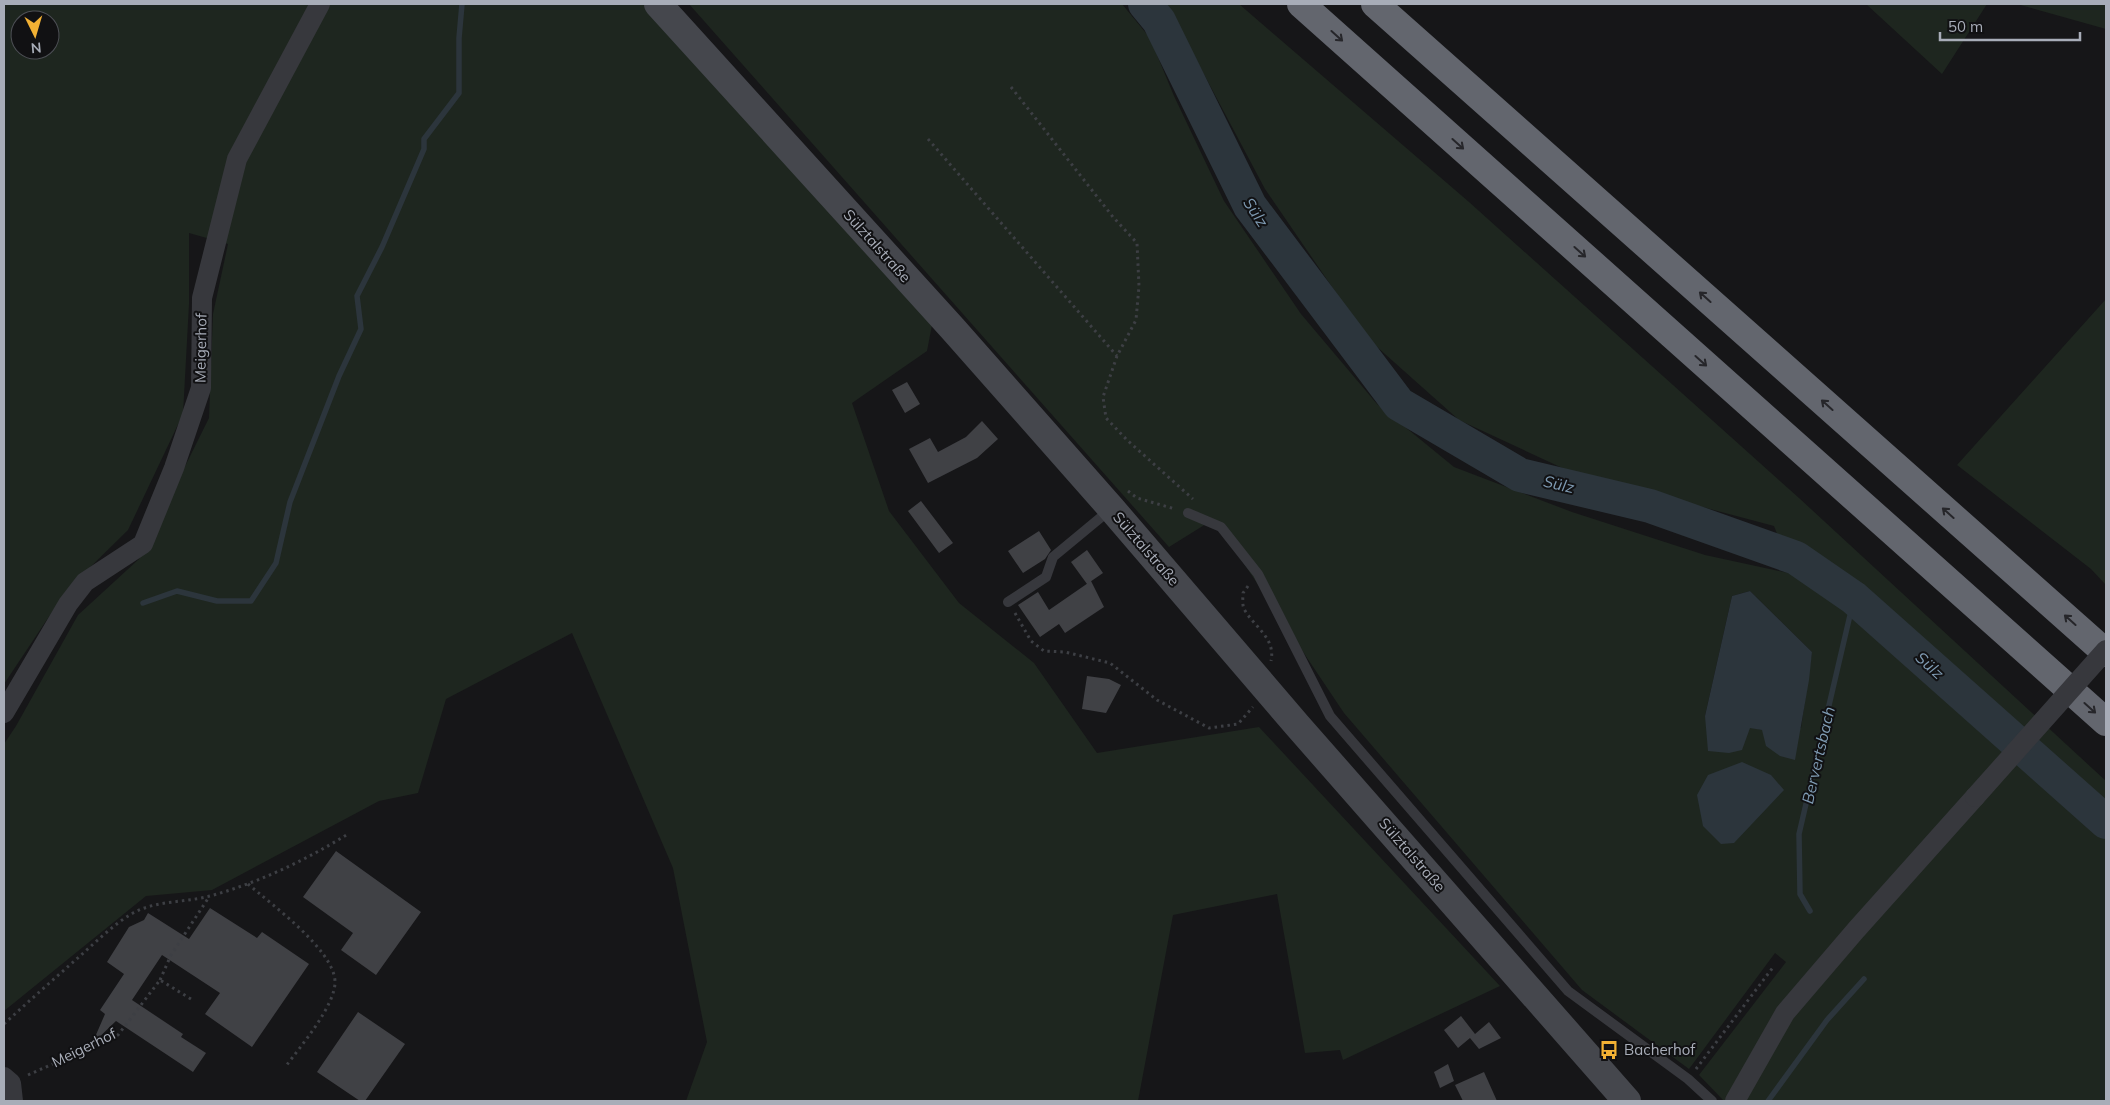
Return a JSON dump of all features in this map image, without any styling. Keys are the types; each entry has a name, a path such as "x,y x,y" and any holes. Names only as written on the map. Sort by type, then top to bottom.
{"highway":[{"path":"1301,4 2106,722"},
{"path":"1375,4 2106,652"}],"main road":[{"name":"Sülztalstraße","path":"658,4 953,329 1111,508 1297,725 1628,1101"}],"street":[{"name":"Meigerhof","path":"4,713 68,604 85,582 143,544 174,468 200,388 202,298 237,158 320,4"},
{"path":"1735,1101 1785,1013 1856,930 2106,652"}],"lane":[{"path":"1008,602 1046,576 1053,557 1111,508"},
{"path":"1188,513 1221,527 1258,574 1330,716 1568,991 1688,1079 1712,1101"}],"path":[{"path":"1011,87 1113,217 1137,243 1139,286 1136,320 1117,356 1103,397 1106,418 1127,440 1195,500"},
{"path":"928,139 1117,356"},
{"path":"1258,574 1243,593 1243,608 1266,635 1272,653 1270,666"},
{"path":"1008,602 1032,641 1044,651 1065,652 1110,663 1157,700 1210,728 1238,724 1255,705"},
{"path":"4,1024 103,936 134,913 149,906 165,902 194,900 248,884 321,851 348,834"},
{"path":"248,884 318,946 331,964 335,982 329,1005 286,1066"},
{"name":"Meigerhof","path":"9,1087 118,1035 160,980 171,955 210,896"},
{"path":"1688,1079 1774,966"},
{"path":"160,980 190,999"}],"shaded area":[{"path":"4,4 643,4 932,325 927,351 852,403 889,511 959,603 1034,663 1097,753 1259,727 1500,986 1343,1060 1340,1050 1305,1053 1277,894 1173,915 1138,1101 686,1101 707,1042 673,868 572,633 446,699 418,793 379,801 212,890 146,896 4,1011 4,744 78,615 139,559 209,418 213,314 228,244 189,233 189,304 183,414 128,530 66,591 4,684"},
{"path":"689,4 1122,4 1150,38 1174,96 1224,201 1301,314 1377,404 1454,467 1572,512 1705,555 1793,574 1774,526 1571,472 1459,420 1367,338 1265,189 1181,31 1162,4 1239,4 1469,202 1799,498 2106,781 2106,1101 1724,1101 1699,1075 1786,962 1775,953 1689,1069 1582,990 1344,713 1214,519 1169,547","holes":["1750,591 1812,652 1801,728 1762,730 1705,716 1732,596","1708,775 1747,827 1734,842"]},
{"path":"1866,4 1987,4 1942,74"},
{"path":"2017,4 2106,4 2106,29"},
{"path":"2106,299 2106,585 2091,569 1957,465"},
{"path":"1750,591 1812,652 1795,760 1780,756 1766,746 1762,730 1750,728 1742,750 1729,753 1708,751 1705,716 1732,596"},
{"path":"1742,762 1771,775 1784,790 1734,843 1721,844 1703,826 1697,795 1708,775"}],"building":[{"path":"907,382 920,404 905,413 892,390"},
{"path":"982,421 998,439 977,458 928,483 909,449 930,438 938,452 966,437"},
{"path":"921,501 953,543 939,553 908,511"},
{"path":"1039,531 1051,550 1045,559 1023,573 1008,551"},
{"path":"1087,550 1103,573 1087,584 1071,562"},
{"path":"1091,581 1104,607 1065,633 1059,624 1040,637 1018,605 1038,592 1049,610"},
{"path":"1087,676 1109,679 1121,685 1106,713 1082,709"},
{"path":"336,851 421,912 376,975 341,950 353,933 303,897"},
{"path":"210,908 257,938 262,932 309,964 252,1047 205,1014 220,993 162,955 132,1000 183,1034 181,1037 206,1053 193,1072 116,1021 92,1044 105,1014 100,1010 124,974 107,962 129,927 144,920 148,913 189,939"},
{"path":"358,1012 405,1044 365,1101 360,1101 317,1072"},
{"path":"1461,1016 1475,1034 1489,1022 1501,1038 1479,1049 1470,1038 1458,1048 1444,1030"},
{"path":"1448,1064 1454,1081 1440,1088 1434,1072"},
{"path":"1484,1072 1497,1101 1463,1101 1455,1085"}],"waterway":[{"path":"143,603 177,591 217,601 251,601 276,563 290,502 339,376 361,329 357,296 382,247 424,149 424,139 459,93 459,38 462,4"},
{"name":"Sülz","path":"1145,4 1159,21 1250,206 1399,404 1520,475 1650,506 1796,558 1854,598 2106,822"},
{"name":"Bervertsbach","path":"1810,911 1800,894 1799,834 1854,598"},
{"name":"Bervertsbach","path":"1768,1101 1827,1020 1864,979"}],"place":[{"name":"Bacherhof","path":"1609,1050"}]}
